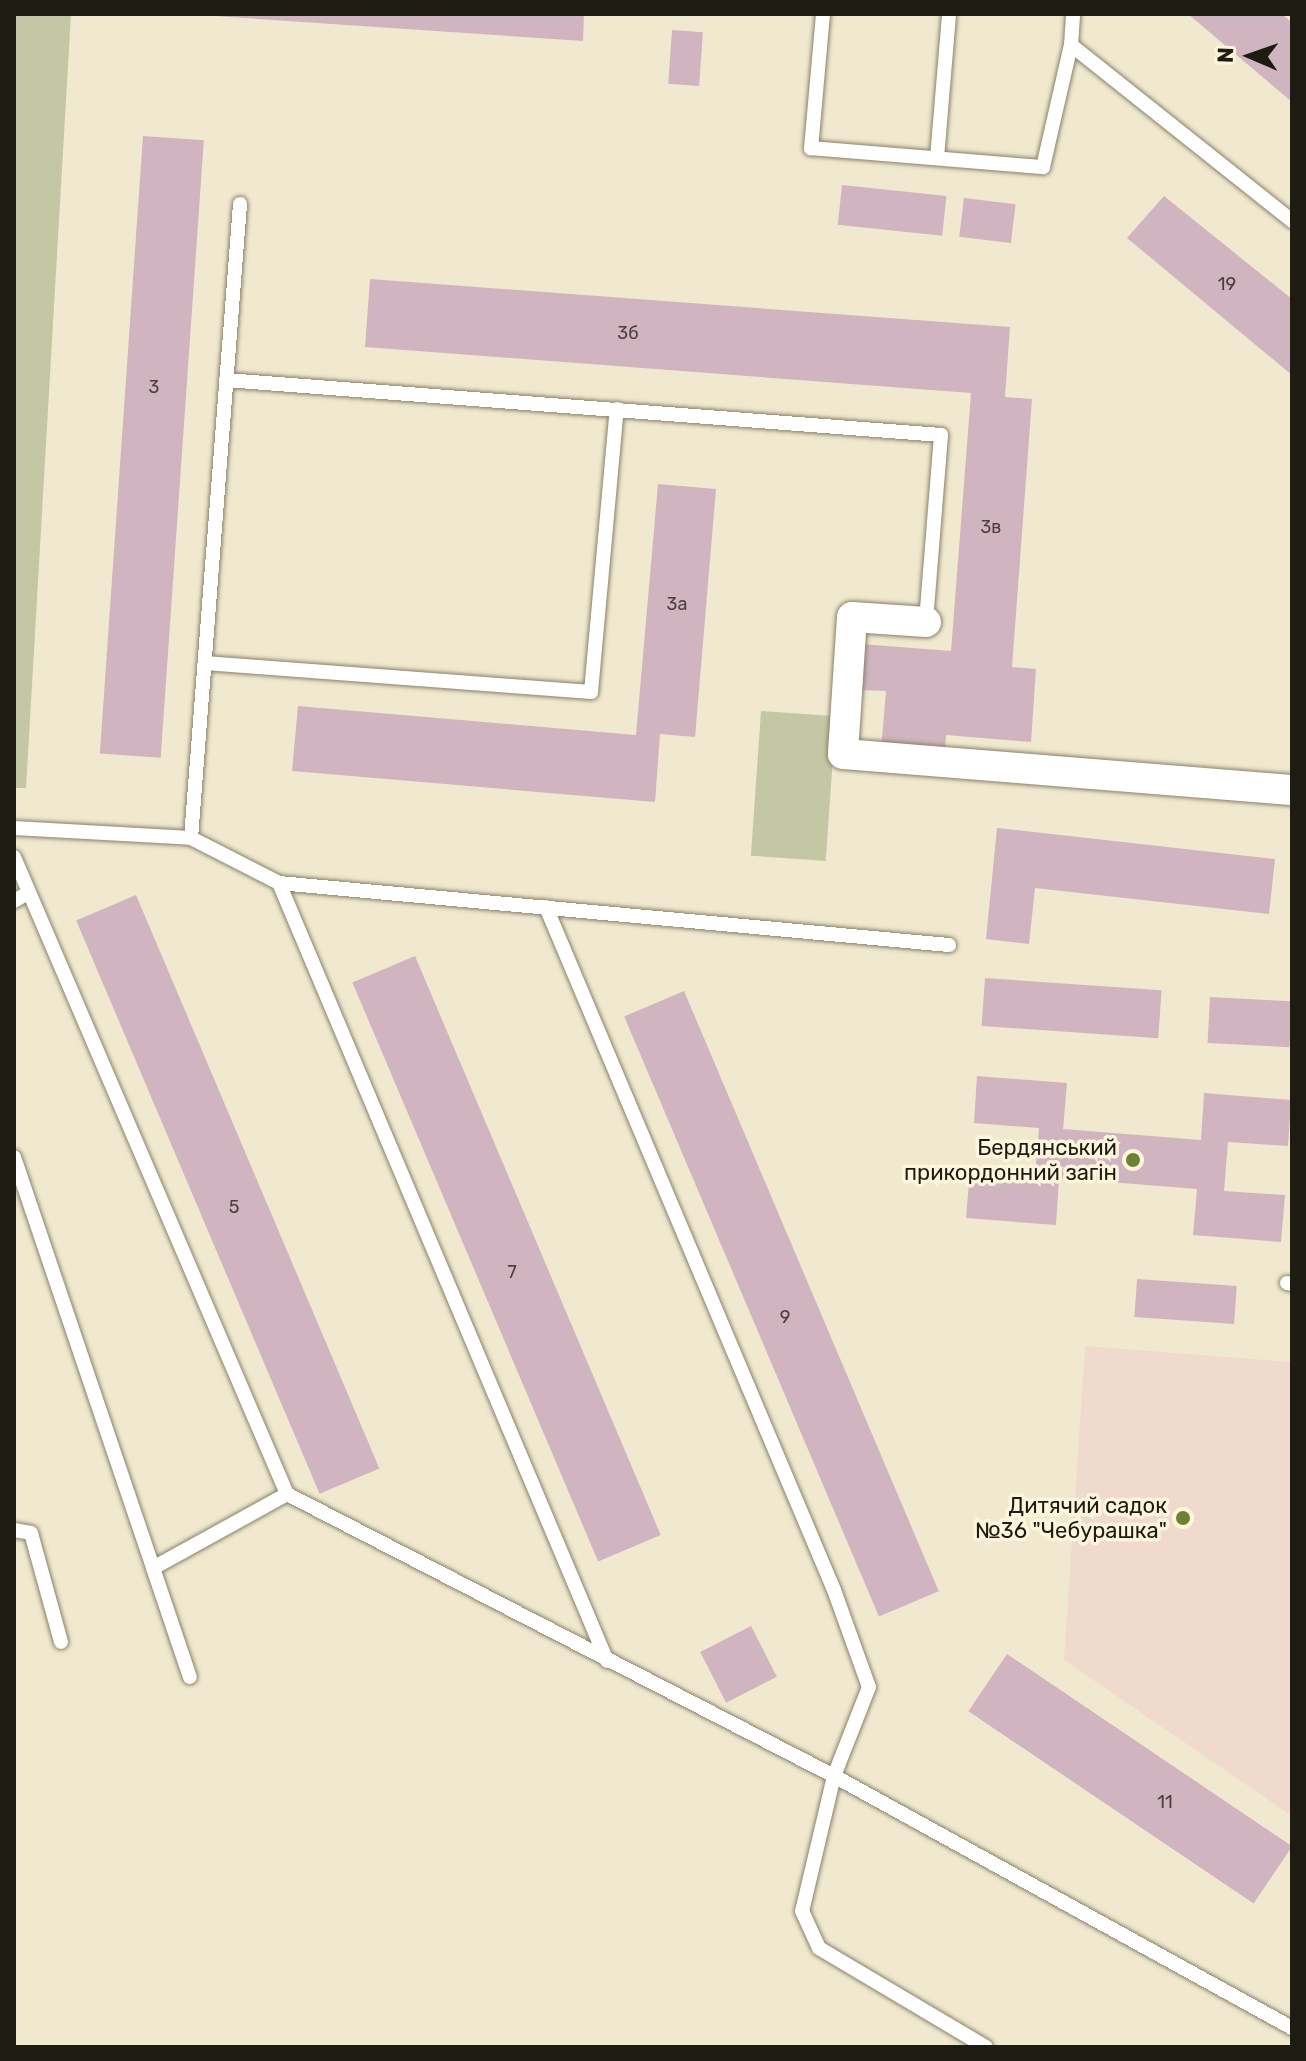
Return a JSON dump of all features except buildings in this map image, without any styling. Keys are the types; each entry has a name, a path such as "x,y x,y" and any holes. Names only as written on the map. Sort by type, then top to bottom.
{"street":[{"path":"926,622 852,617 843,754 1292,790"}],"lane":[{"path":"823,14 811,148 1043,167 1071,45 1073,14"},
{"path":"937,158 949,14"},
{"path":"1071,45 1292,221"},
{"path":"191,838 240,204"},
{"path":"226,380 941,435 926,622"},
{"path":"205,663 591,692 617,409"},
{"path":"14,828 191,838 279,883 949,945"},
{"path":"14,857 287,1494 834,1776 1292,2028"},
{"path":"279,883 607,1661"},
{"path":"14,901 28,893"},
{"path":"546,907 834,1590 869,1687 834,1776 802,1911 819,1948 986,2047"},
{"path":"14,1157 190,1677"},
{"path":"153,1568 287,1494"},
{"path":"14,1530 31,1533 61,1642"}],"shaded area":[{"name":"Дитячий садок №36 \"Чебурашка\"","path":"1085,1346 1292,1362 1292,1816 1064,1660"}],"green space":[{"path":"14,14 71,14 26,788 14,788"},
{"path":"761,711 836,716 826,861 751,856"}],"place":[{"name":"Бердянський прикордонний загін","path":"1133,1160"},
{"name":"Дитячий садок №36 \"Чебурашка\"","path":"1183,1518"}]}
